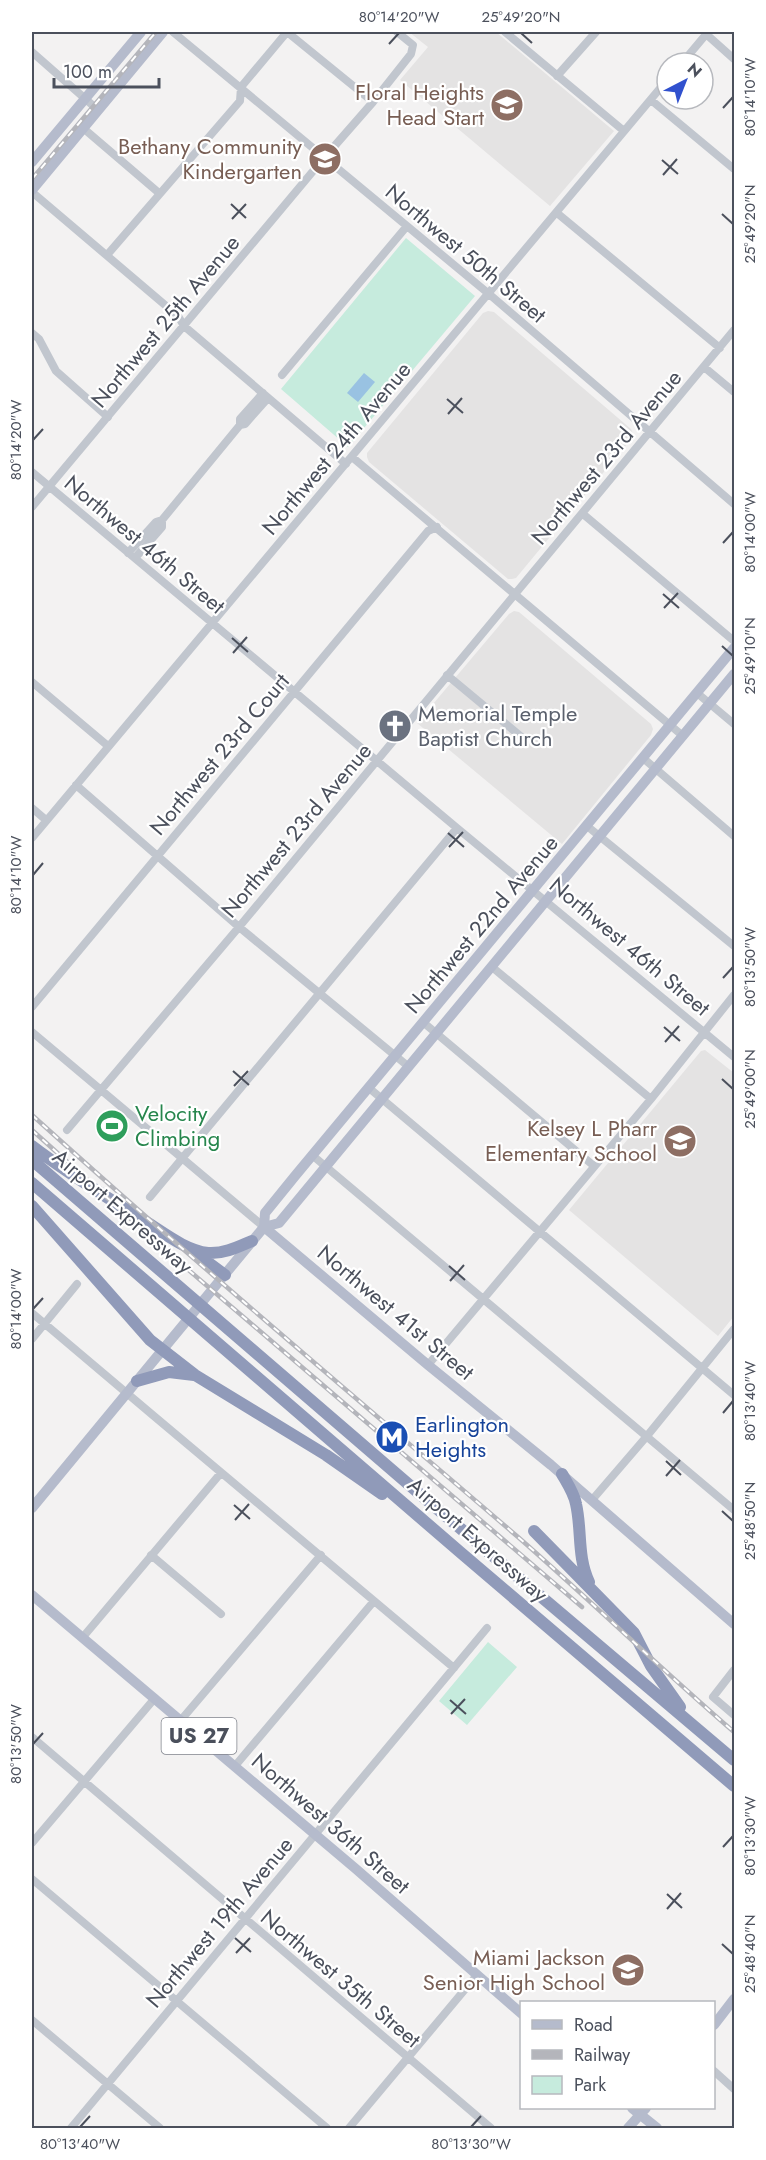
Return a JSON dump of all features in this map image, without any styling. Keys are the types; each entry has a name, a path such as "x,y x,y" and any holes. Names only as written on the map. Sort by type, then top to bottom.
{"highway":[{"path":"32,1146 111,1200 186,1246 225,1275"},
{"name":"Airport Expressway","path":"32,1160 735,1760"},
{"name":"Airport Expressway","path":"32,1183 460,1552 735,1785"},
{"path":"32,1206 141,1330 195,1375 357,1475 460,1552"},
{"path":"186,1246 208,1253 217,1253 252,1241"},
{"path":"137,1381 169,1372 195,1375"},
{"path":"562,1474 576,1502 583,1569 600,1597"},
{"path":"534,1531 634,1633 651,1666 695,1727"}],"main road":[{"path":"32,162 141,32"},
{"path":"32,191 163,32"},
{"name":"Northwest 22nd Avenue","path":"264,1227 265,1213 312,1155 735,648"},
{"name":"Northwest 22nd Avenue","path":"32,1508 264,1227 279,1223 735,675"},
{"name":"Northwest 41st Street","path":"264,1227 562,1474 735,1623"},
{"name":"Northwest 36th Street","path":"32,1595 520,2011"},
{"path":"715,2024 735,1999"},
{"path":"628,2128 639,2110 657,2128"}],"street":[{"name":"Northwest 50th Street","path":"173,32 489,294 735,504"},
{"path":"107,255 240,101 241,87 287,32 373,102"},
{"name":"Northwest 25th Avenue","path":"32,507 411,54 413,45 397,32"},
{"path":"505,32 624,132"},
{"path":"557,76 596,32"},
{"path":"691,51 707,33 735,59"},
{"path":"32,52 98,110"},
{"name":"Northwest 24th Avenue","path":"32,838 655,95"},
{"path":"651,100 735,169"},
{"path":"83,128 159,193"},
{"path":"32,191 178,316 184,326 266,395 437,527 683,736"},
{"path":"557,213 720,348"},
{"path":"282,375 406,226"},
{"name":"Northwest 23rd Avenue","path":"67,1130 239,927 735,330"},
{"path":"32,333 39,339 56,371 108,417"},
{"path":"705,367 735,392"},
{"path":"131,556 156,522 162,520 240,425 245,424 266,395"},
{"name":"Northwest 46th Street","path":"32,472 735,1057"},
{"path":"583,514 735,641"},
{"name":"Northwest 23rd Court","path":"32,1007 428,531 437,527"},
{"path":"447,675 524,739"},
{"path":"32,682 108,746"},
{"path":"698,693 735,724"},
{"path":"643,758 735,836"},
{"path":"75,785 239,927 409,1067"},
{"path":"32,808 46,820"},
{"path":"587,826 735,946"},
{"path":"150,1197 457,828"},
{"path":"492,967 651,1099"},
{"path":"428,1365 735,995"},
{"path":"424,1023 594,1166"},
{"name":"Northwest 41st Street","path":"32,1032 264,1227"},
{"path":"369,1088 735,1395"},
{"path":"312,1155 735,1510"},
{"path":"32,1339 77,1284"},
{"path":"32,1313 220,1474 321,1555 454,1668"},
{"path":"592,1500 735,1329"},
{"path":"83,1637 220,1474"},
{"path":"152,1555 221,1614"},
{"path":"181,1720 321,1555"},
{"path":"235,1766 374,1601"},
{"name":"Northwest 19th Avenue","path":"71,2128 487,1628"},
{"path":"735,1670 713,1697 735,1715"},
{"path":"32,1843 155,1698"},
{"name":"Northwest 35th Street","path":"32,1737 492,2128"},
{"path":"32,1879 327,2128"},
{"path":"349,2128 477,1976"},
{"path":"32,2020 160,2128"},
{"path":"715,2072 735,2089"}],"shaded area":[{"name":"Floral Heights Head Start","path":"409,32 496,32 614,131 550,206 400,80 428,47"},
{"path":"494,312 631,429 633,434 516,578 512,579 508,579 369,462 367,457 367,453 483,313"},
{"path":"514,611 519,612 651,724 653,729 651,735 562,844 417,723 509,614"},
{"name":"Kelsey L Pharr Elementary School","path":"705,1050 734,1073 734,1316 718,1336 569,1210 701,1051"}],"green space":[{"path":"406,238 475,296 348,447 281,389"},
{"path":"488,1642 517,1667 467,1725 439,1701"}],"water":[{"path":"364,373 375,382 358,402 347,393"}],"railway":[{"path":"32,179 156,32"},
{"path":"32,1115 213,1275 518,1537 734,1732"},
{"path":"32,1130 164,1249 582,1607"}],"place":[{"name":"Floral Heights Head Start","path":"507,105"},
{"name":"Bethany Community Kindergarten","path":"325,159"},
{"name":"Memorial Temple Baptist Church","path":"395,726"},
{"name":"Velocity Climbing","path":"112,1126"},
{"name":"Kelsey L Pharr Elementary School","path":"680,1141"},
{"name":"Earlington Heights","path":"392,1437"},
{"name":"Miami Jackson Senior High School","path":"628,1970"}]}
